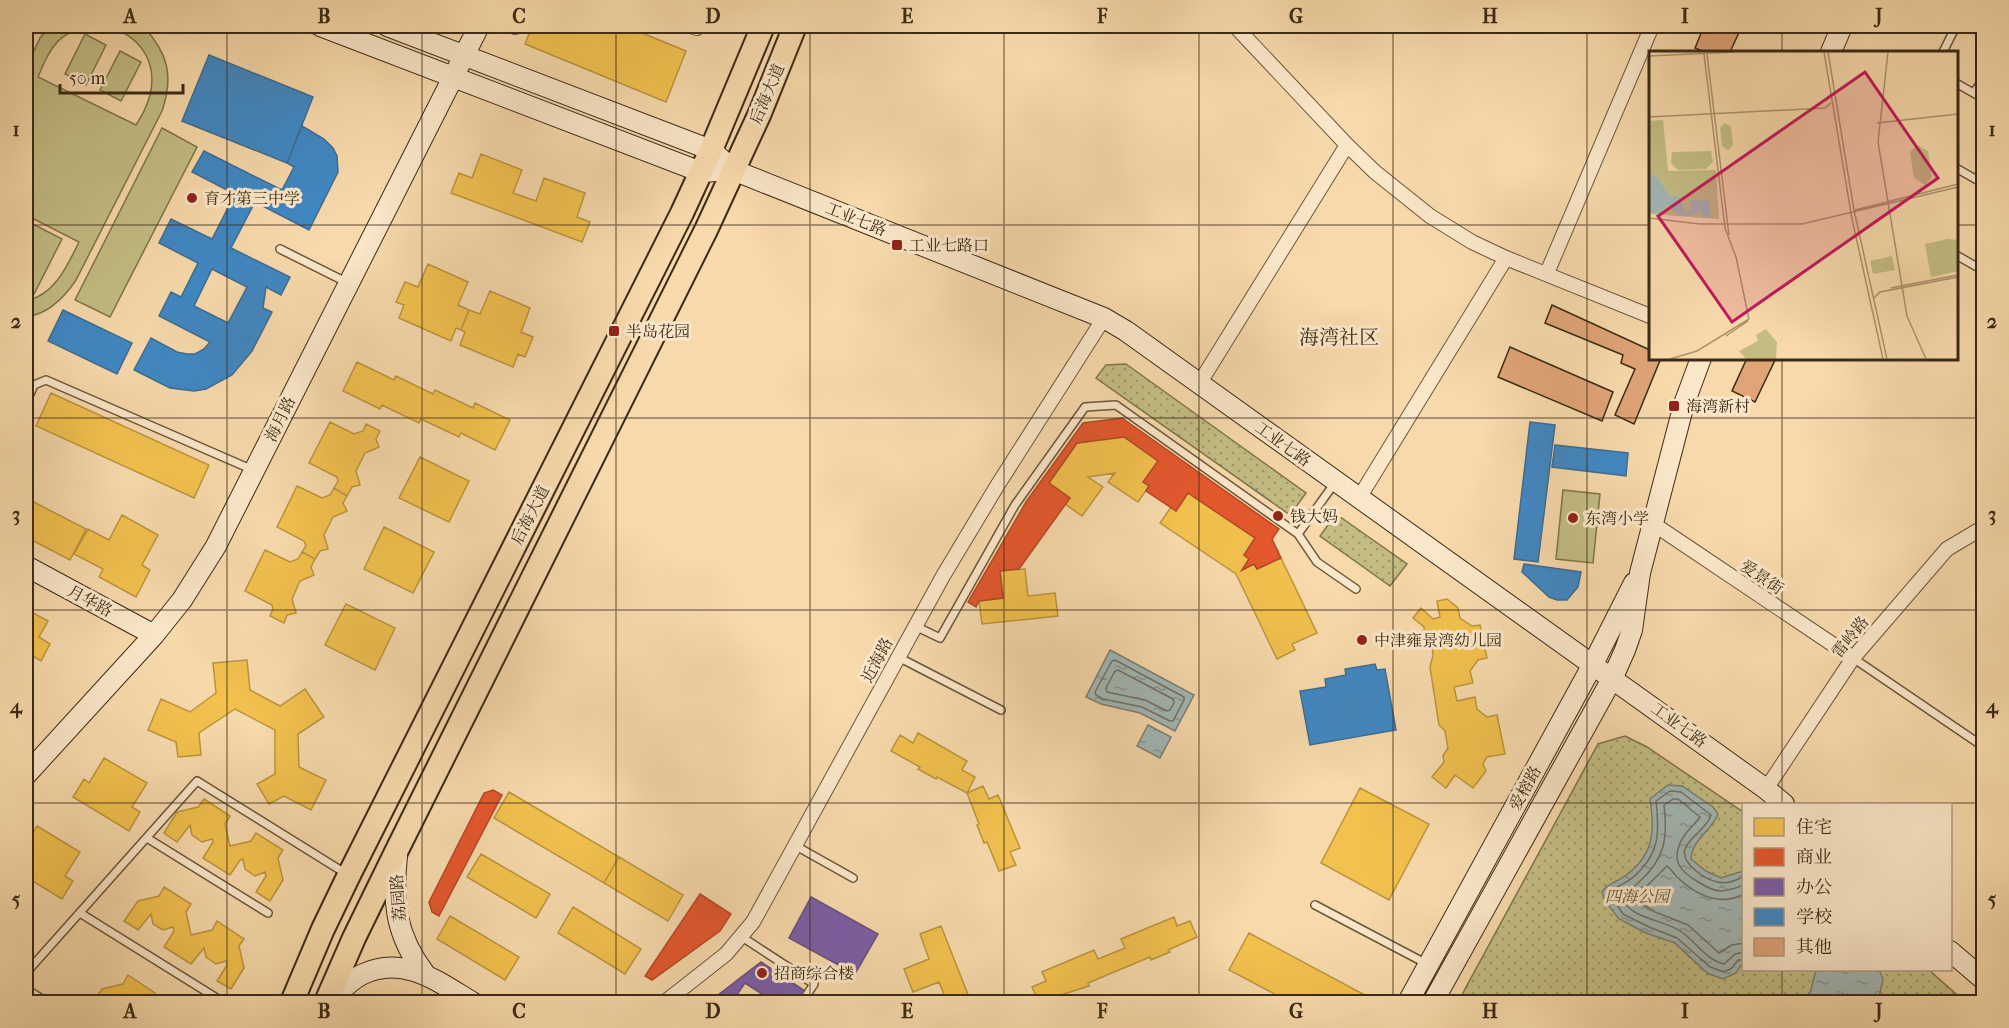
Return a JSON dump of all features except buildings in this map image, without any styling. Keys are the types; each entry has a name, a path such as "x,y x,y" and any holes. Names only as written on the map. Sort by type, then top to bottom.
{"main road":[{"name":"后海大道","path":"292,1002 349,875 701,172 763,26"},
{"name":"后海大道","path":"328,1002 354,938 397,850 706,230 795,26"}],"street":[{"name":"工业七路","path":"320,26 701,172 734,170"},
{"name":"工业七路","path":"387,26 711,150 734,170 1104,318 1126,331 1612,677 1784,803"},
{"name":"海月路","path":"26,775 154,635 198,575 216,546 479,26"},
{"path":"1236,26 1347,146 1375,172 1430,216 1472,242 1506,258 1649,316"},
{"path":"1547,273 1652,26"},
{"path":"1831,51 1842,26"},
{"path":"1199,384 1347,146"},
{"path":"1359,498 1506,258"},
{"name":"近海路","path":"665,1002 726,954 742,937 772,890 915,626 980,513 1104,318"},
{"name":"爱榕路","path":"1433,1002 1626,650 1632,630 1640,573 1652,523 1684,404 1700,360"},
{"name":"爱景街","path":"1652,523 1853,658"},
{"name":"雷岭路","path":"1766,789 1853,658 1947,549 1983,527"},
{"name":"月华路","path":"26,566 154,635"},
{"name":"爱榕路","path":"1408,1002 1593,664 1640,573"},
{"name":"荔园路","path":"397,850 394,879 398,922 409,951 425,974"},
{"path":"1952,953 1983,980"},
{"name":"荔园路","path":"328,1002 359,976 376,970 404,968 425,974 472,1002"}],"lane":[{"path":"1944,51 1956,26 1983,26"},
{"path":"1974,93 1983,77"},
{"path":"1958,84 1983,99"},
{"path":"1958,169 1983,184"},
{"path":"280,249 348,283"},
{"path":"1958,256 1983,271"},
{"path":"26,403 34,385 46,380 255,471"},
{"path":"915,626 940,638 1015,505 1085,407 1116,405 1298,534 1317,562 1356,589"},
{"path":"1298,534 1336,482"},
{"path":"898,657 1001,710"},
{"path":"1853,658 1983,747"},
{"path":"26,973 197,781 349,875"},
{"path":"147,838 268,913"},
{"path":"796,846 853,878"},
{"path":"1315,905 1429,965"},
{"path":"80,913 223,1002"},
{"path":"742,937 814,984 802,1002"},
{"path":"26,989 47,1002"}],"green space":[{"path":"50,26 95,26 73,31 58,41 47,57 38,77 136,125 150,95 152,81 147,57 133,39 111,28 98,26 143,26 163,56 168,87 162,111 76,280 55,304 26,317 26,301 45,293 52,286 65,270 79,242 26,215 26,68 40,38"},
{"path":"85,34 106,45 86,85 65,74"},
{"path":"120,51 141,62 121,101 100,90"},
{"path":"162,128 197,147 110,317 75,300"},
{"path":"29,222 62,239 32,298 26,295 26,228"},
{"path":"1126,364 1306,493 1290,515 1096,378 1106,365"},
{"path":"1563,490 1600,494 1593,563 1556,559"},
{"path":"1336,514 1407,564 1390,586 1320,536"},
{"name":"四海公园","path":"1625,736 1647,747 1742,811 1742,971 1930,971 1965,1002 1458,1002 1598,744"}],"water":[{"path":"1110,650 1194,695 1175,731 1140,713 1101,704 1086,697"},
{"path":"1148,725 1171,737 1160,758 1137,746"},
{"path":"1668,785 1682,786 1713,807 1718,814 1695,846 1691,859 1706,871 1721,878 1742,871 1742,964 1736,973 1723,979 1707,973 1675,943 1646,933 1619,919 1605,901 1602,892 1604,889 1635,868 1647,851 1652,832 1650,799"},
{"path":"1816,971 1879,971 1883,979 1878,1002 1801,1002 1810,993"}],"place":[{"name":"育才第三中学","path":"192,198"},
{"name":"工业七路口","path":"897,245"},
{"name":"半岛花园","path":"614,331"},
{"name":"海湾新村","path":"1674,406"},
{"name":"钱大妈","path":"1278,516"},
{"name":"东湾小学","path":"1573,518"},
{"name":"中津雍景湾幼儿园","path":"1362,640"},
{"name":"招商综合楼","path":"762,973"}],"district":[{"name":"海湾社区","path":"1339,337"}]}
